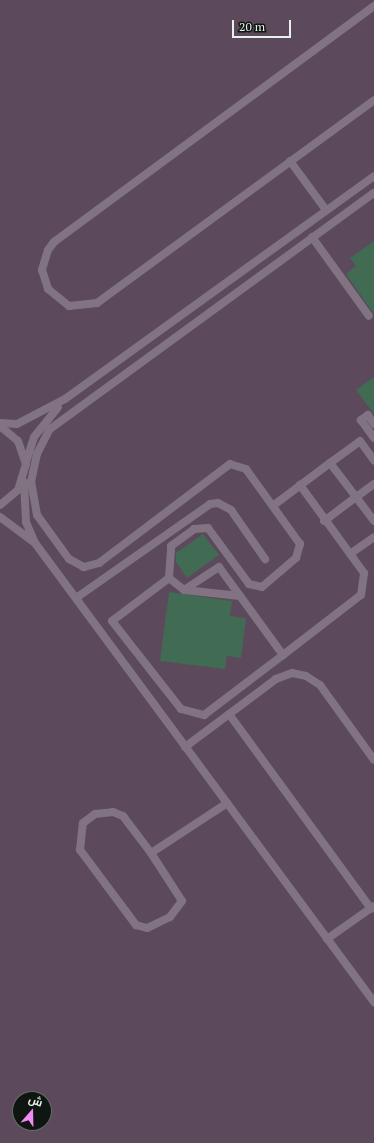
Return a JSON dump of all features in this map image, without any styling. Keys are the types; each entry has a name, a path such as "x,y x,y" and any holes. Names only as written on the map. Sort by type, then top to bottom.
{"street":[{"path":"374,6 54,242 48,250 42,270 48,289 69,306 97,303 374,100"},
{"path":"290,161 326,210"},
{"path":"0,423 17,424 65,399 374,176"},
{"path":"300,484 324,521 364,573 361,594 204,715 181,709 112,621 169,578 171,546 194,529 208,528 249,584 262,586 296,558 300,544 274,505 246,469 230,464 99,563 84,567 69,559 37,515 31,482 37,454 50,429 374,193"},
{"path":"312,237 369,316"},
{"path":"65,399 34,437 26,464 24,478 26,522 35,543 374,1002"},
{"path":"374,424 368,415 361,420 374,438"},
{"path":"0,426 18,441 26,464"},
{"path":"274,505 300,484 360,441 374,460"},
{"path":"330,463 374,522"},
{"path":"0,505 18,490 24,478"},
{"path":"324,521 374,484"},
{"path":"76,598 210,504 218,503 231,510 265,559"},
{"path":"0,517 35,543"},
{"path":"350,554 374,537"},
{"path":"184,590 219,567 283,655"},
{"path":"169,578 184,590 240,596"},
{"path":"185,747 276,679 292,673 306,676 320,685 374,760"},
{"path":"230,714 373,908 327,939"},
{"path":"151,854 227,803"},
{"path":"113,812 123,816 151,854 182,901 170,917 147,928 136,925 80,850 83,823 95,814 113,812"}],"shaded area":[{"path":"0,0 374,0 374,1143 0,1143"}],"building":[{"path":"374,241 374,314 346,274 356,266 350,258"},
{"path":"374,377 374,414 356,390"},
{"path":"203,534 219,555 187,578 176,562 176,553"},
{"path":"169,592 232,601 230,616 246,618 241,658 227,656 225,669 160,661"}]}
